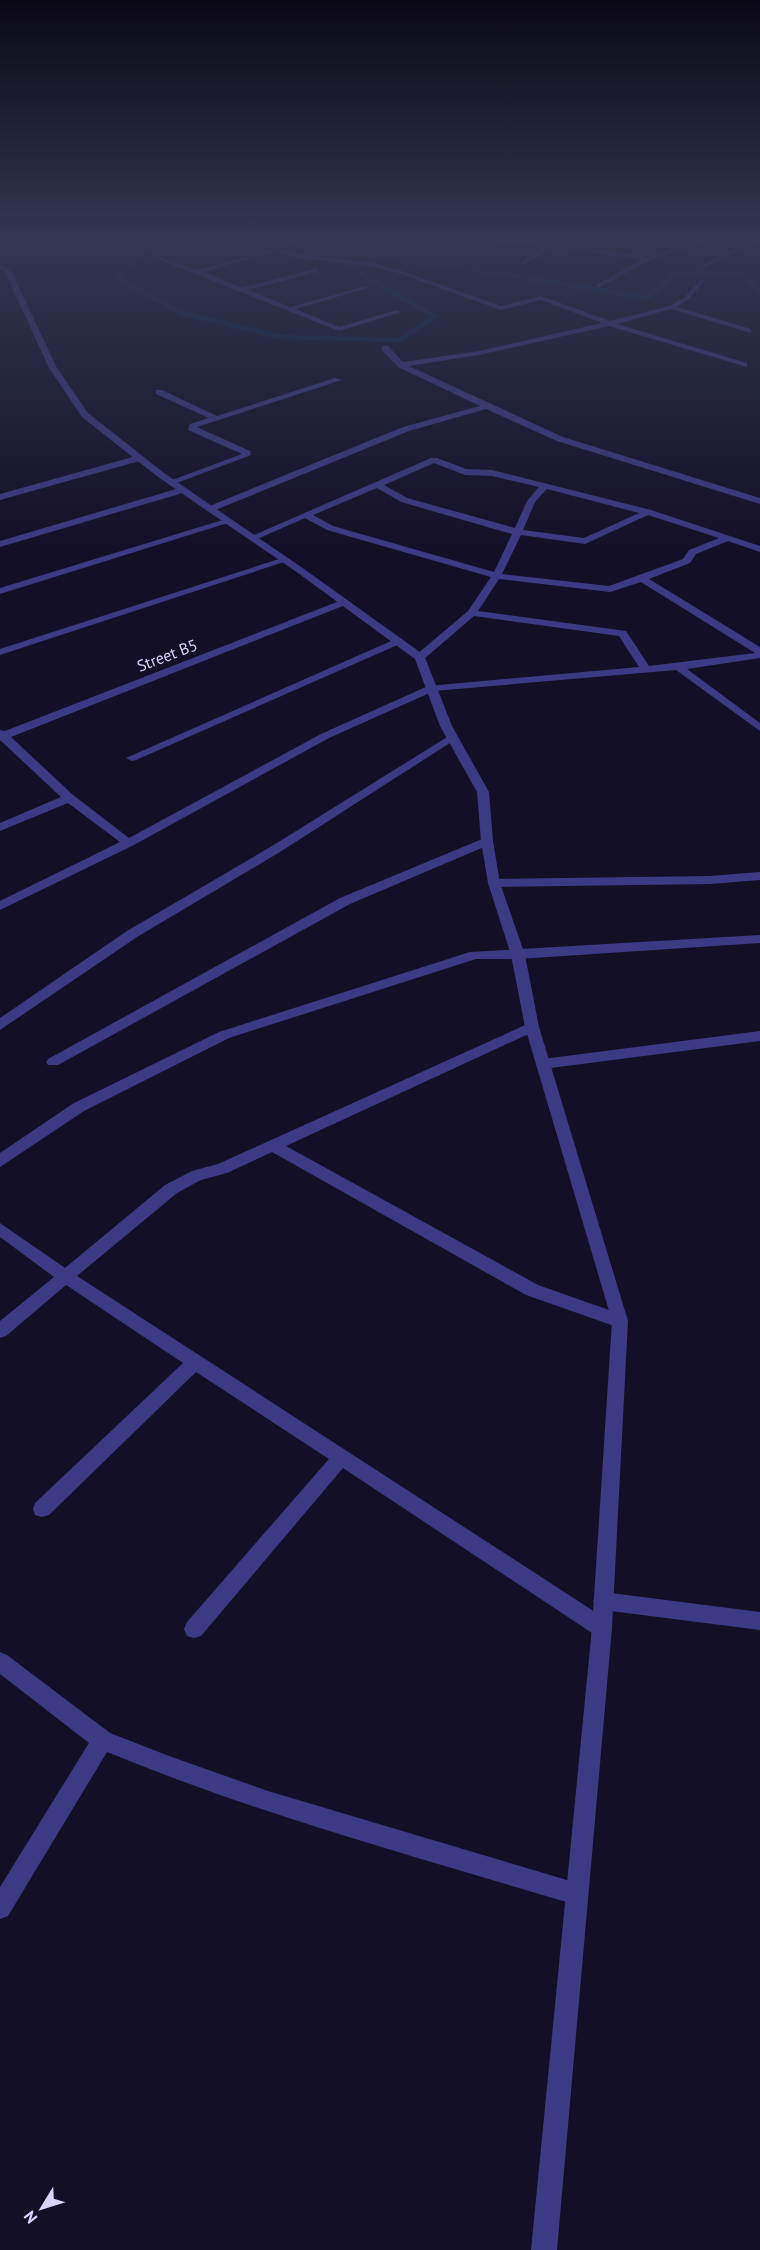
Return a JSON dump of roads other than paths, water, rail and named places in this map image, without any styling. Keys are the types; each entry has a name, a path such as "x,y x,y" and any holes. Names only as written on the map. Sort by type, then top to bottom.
{"street":[{"path":"40,341 53,368 85,415 177,486 345,602 420,657 452,737 483,792 487,841 494,883 518,955 532,1027 620,1321 602,1628 544,2250"},
{"path":"401,365 479,353 531,341"},
{"path":"666,341 744,365"},
{"path":"385,348 401,365 560,439 760,501"},
{"path":"0,544 177,486 247,455 247,453 190,428 338,380"},
{"path":"159,392 217,419"},
{"path":"210,509 406,429 487,406"},
{"path":"0,497 140,458"},
{"path":"252,538 434,460 465,472 492,473 648,512 760,549"},
{"path":"377,484 404,500 517,532 585,541 648,512"},
{"path":"420,657 472,613 497,576 531,501 545,485"},
{"path":"306,515 330,528 497,576 610,589 687,561 692,552 728,538"},
{"path":"0,591 229,521"},
{"path":"0,652 285,560"},
{"path":"642,579 760,653"},
{"name":"Street B5","path":"1,735 345,602"},
{"path":"472,613 622,633 645,669"},
{"path":"132,758 398,641"},
{"path":"0,906 128,843 325,736 432,688 678,667 760,653"},
{"path":"678,667 760,728"},
{"path":"1,735 69,798 128,843"},
{"path":"0,1025 132,934 276,849 452,737"},
{"path":"0,827 69,798"},
{"path":"53,1062 345,901 487,841"},
{"path":"494,883 710,880 760,876"},
{"path":"0,1161 79,1107 224,1035 475,955 518,955 760,939"},
{"path":"0,1331 171,1189 197,1174 222,1169 532,1027"},
{"path":"543,1064 760,1036"},
{"path":"273,1146 532,1290 620,1321"},
{"path":"0,1229 66,1277 602,1628"},
{"path":"42,1509 195,1362"},
{"path":"194,1629 341,1458"},
{"path":"603,1601 760,1621"},
{"path":"0,1662 103,1740 268,1802 577,1894"},
{"path":"0,1908 103,1740"}]}
